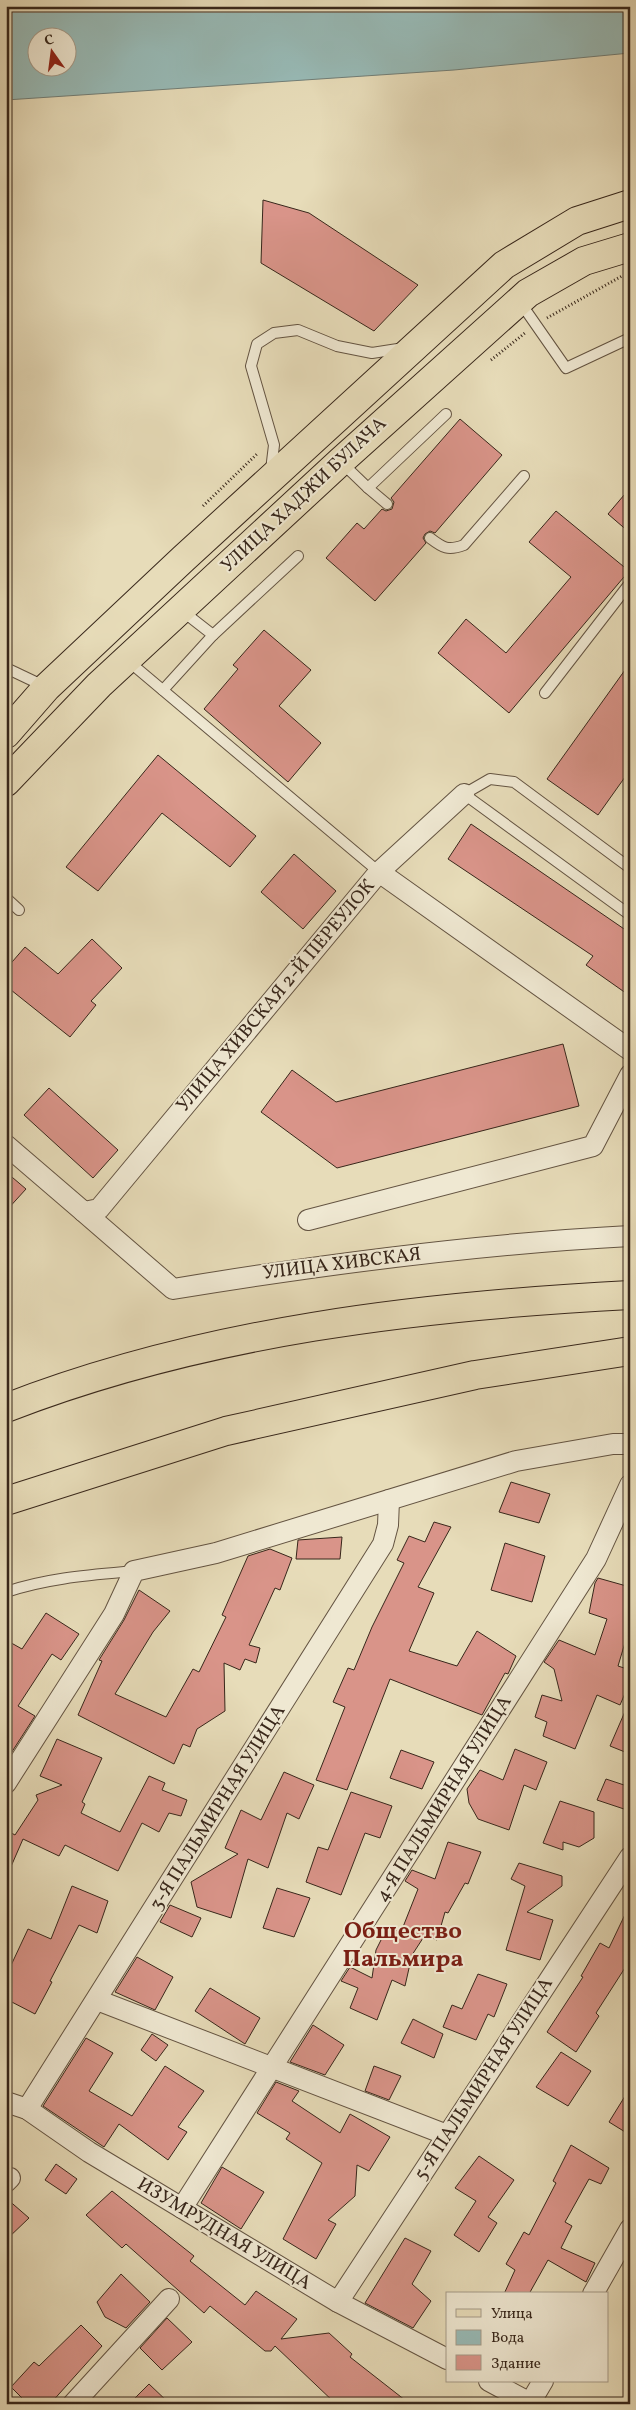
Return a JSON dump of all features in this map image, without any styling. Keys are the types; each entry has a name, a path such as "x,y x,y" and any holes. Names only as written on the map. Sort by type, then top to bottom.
{"main road":[{"name":"УЛИЦА ХАДЖИ БУЛАЧА","path":"6,734 47,687 183,558 264,486 413,346 504,265 577,221 630,204"},
{"name":"УЛИЦА ХАДЖИ БУЛАЧА","path":"6,782 92,692 341,462 528,293 584,261 630,247"},
{"path":"6,1408 131,1368 211,1347 296,1331 399,1314 630,1295"},
{"path":"6,1501 226,1431 475,1375 630,1351"}],"street":[{"name":"УЛИЦА ХИВСКАЯ 2-Й ПЕРЕУЛОК","path":"92,1211 379,872 464,794"},
{"path":"379,872 630,1050"},
{"path":"308,1220 593,1146 630,1075"},
{"path":"6,1145 92,1211"},
{"name":"УЛИЦА ХИВСКАЯ","path":"92,1211 173,1289 327,1264 555,1240 630,1236"},
{"path":"6,1783 114,1614 134,1571 216,1553 516,1461 613,1444 630,1444"},
{"name":"4-Я ПАЛЬМИРНАЯ УЛИЦА","path":"182,2208 596,1559 630,1485"},
{"name":"3-Я ПАЛЬМИРНАЯ УЛИЦА","path":"27,2108 97,2000 383,1544 388,1526 389,1500"},
{"name":"5-Я ПАЛЬМИРНАЯ УЛИЦА","path":"338,2302 630,1857"},
{"path":"97,2000 447,2135"},
{"name":"ИЗУМРУДНАЯ УЛИЦА","path":"6,2102 27,2108 89,2152 338,2302 446,2358"},
{"path":"594,2292 630,2229"},
{"path":"73,2404 170,2299"},
{"path":"491,2382 531,2403 542,2382"}],"lane":[{"path":"520,301 566,368 630,338"},
{"path":"264,486 272,466 274,445 251,366 257,344 274,333 298,330 337,346 372,353 413,346"},
{"path":"368,488 446,414"},
{"path":"341,462 387,504"},
{"path":"430,538 444,548 451,550 464,545 524,476"},
{"path":"163,690 213,635 298,556"},
{"path":"545,692 630,583"},
{"path":"180,610 213,635"},
{"path":"127,660 379,872"},
{"path":"6,668 47,687"},
{"path":"630,868 514,782 490,779 464,794 630,915"},
{"path":"6,898 19,910"},
{"path":"6,1592 72,1576 134,1571"}],"water":[{"path":"6,6 630,6 630,53 454,70 6,100"}],"building":[{"path":"263,200 309,213 418,285 374,331 261,263"},
{"path":"460,419 502,455 435,533 430,531 425,534 423,538 426,543 375,601 326,558 357,523 364,529 382,509 386,511 392,509 394,502 391,498"},
{"path":"630,488 630,533 608,514"},
{"path":"556,511 629,571 509,713 438,653 466,619 506,653 571,577 529,542"},
{"path":"264,630 311,670 279,706 321,743 288,782 204,709 238,669 233,665"},
{"path":"630,663 630,770 598,815 547,779"},
{"path":"158,755 256,836 230,867 162,813 98,891 66,867"},
{"path":"471,824 630,933 630,996 586,965 593,956 448,859"},
{"path":"294,854 336,891 303,929 261,892"},
{"path":"92,939 122,968 91,1001 96,1005 70,1037 6,986 6,969 25,947 58,974"},
{"path":"563,1044 579,1106 337,1168 261,1112 292,1070 336,1102"},
{"path":"49,1088 118,1150 93,1178 24,1115"},
{"path":"6,1172 26,1189 6,1211"},
{"path":"511,1482 550,1494 539,1523 499,1512"},
{"path":"434,1522 451,1527 418,1587 434,1593 409,1651 457,1666 477,1631 516,1656 508,1674 505,1673 482,1715 390,1679 347,1790 316,1780 345,1707 333,1702 348,1668 354,1670 372,1627 404,1563 397,1560 409,1536 425,1542"},
{"path":"342,1537 340,1559 296,1559 298,1540"},
{"path":"505,1543 545,1556 532,1602 491,1590"},
{"path":"270,1549 292,1558 280,1590 275,1588 249,1645 260,1648 256,1663 245,1659 240,1670 224,1663 225,1711 197,1729 190,1747 183,1744 174,1764 78,1715 102,1661 99,1660 124,1620 139,1590 170,1611 153,1632 115,1694 166,1717 193,1669 199,1672 226,1617 222,1615 248,1556"},
{"path":"598,1578 630,1587 630,1626 618,1666 630,1670 630,1682 620,1705 597,1695 575,1749 543,1736 547,1722 535,1717 542,1695 562,1701 554,1669 544,1662 559,1640 595,1655 607,1619 589,1613 595,1583"},
{"path":"46,1613 79,1634 61,1660 52,1654 18,1706 35,1716 6,1761 6,1640 22,1649"},
{"path":"630,1700 630,1754 610,1746"},
{"path":"57,1739 102,1758 82,1802 85,1804 81,1813 120,1832 149,1776 165,1783 162,1790 187,1800 181,1816 169,1813 159,1832 142,1823 118,1871 65,1845 59,1856 23,1839 6,1878 6,1830 15,1835 38,1800 36,1795 62,1785 40,1776"},
{"path":"515,1749 547,1762 536,1790 524,1785 509,1830 478,1819 469,1803 467,1789 480,1770 503,1780"},
{"path":"401,1750 434,1762 422,1789 390,1778"},
{"path":"284,1772 314,1785 299,1819 287,1813 268,1868 248,1859 231,1918 197,1907 191,1882 238,1854 225,1848 241,1810 261,1820"},
{"path":"606,1779 630,1787 630,1811 597,1800"},
{"path":"351,1792 392,1806 380,1838 365,1833 341,1895 306,1882 318,1847 328,1850"},
{"path":"560,1801 594,1812 594,1838 579,1847 563,1842 563,1850 543,1843"},
{"path":"448,1842 481,1852 468,1884 465,1883 448,1913 445,1912 437,1940 425,1935 412,1955 405,1986 392,1980 377,2020 350,2008 358,1988 341,1981 350,1967 372,1978 376,1950 388,1926 401,1932 418,1889 405,1881 412,1870 435,1879"},
{"path":"519,1863 562,1876 562,1886 527,1912 553,1920 540,1960 506,1950 525,1886 511,1879"},
{"path":"72,1886 108,1901 97,1933 79,1925 35,2014 6,1999 6,1976 28,1929 51,1939"},
{"path":"277,1888 310,1898 294,1937 263,1928"},
{"path":"630,1904 630,1960 596,2013 599,2016 576,2052 547,2032 583,1977 581,1976 600,1943 609,1948"},
{"path":"170,1905 201,1918 192,1937 160,1922"},
{"path":"137,1957 173,1977 155,2010 115,1992"},
{"path":"478,1974 507,1984 494,2017 488,2014 476,2040 443,2027 452,2005 462,2009"},
{"path":"210,1988 260,2018 245,2044 195,2011"},
{"path":"413,2019 443,2034 434,2058 401,2043"},
{"path":"313,2025 344,2045 325,2075 290,2062"},
{"path":"152,2034 168,2045 156,2061 141,2050"},
{"path":"86,2038 113,2053 89,2091 132,2116 165,2066 204,2091 178,2127 187,2132 168,2160 119,2124 104,2147 43,2106"},
{"path":"561,2052 591,2071 568,2106 536,2087"},
{"path":"374,2066 401,2076 389,2100 365,2091"},
{"path":"276,2082 299,2091 292,2101 340,2133 350,2114 390,2137 369,2171 357,2165 355,2196 328,2220 336,2224 316,2259 283,2239 322,2163 286,2139 290,2133 257,2113"},
{"path":"630,2088 630,2135 609,2122"},
{"path":"571,2145 609,2168 601,2184 589,2179 565,2222 572,2226 561,2248 595,2263 586,2282 548,2260 530,2292 505,2292 515,2270 506,2264 524,2232 529,2235 556,2183 553,2181"},
{"path":"479,2156 514,2180 488,2217 497,2223 479,2252 454,2235 476,2201 455,2188"},
{"path":"56,2164 77,2179 66,2194 45,2180"},
{"path":"222,2167 264,2192 241,2229 201,2203"},
{"path":"112,2191 194,2256 190,2261 245,2305 256,2291 297,2319 281,2339 329,2333 352,2354 350,2357 410,2404 336,2404 275,2346 271,2351 265,2351 210,2306 204,2313 126,2244 122,2248 86,2215"},
{"path":"6,2198 29,2218 6,2240"},
{"path":"405,2238 431,2251 412,2284 431,2301 413,2328 365,2303"},
{"path":"121,2274 150,2302 126,2328 105,2317 97,2302"},
{"path":"167,2318 192,2342 162,2370 140,2348"},
{"path":"81,2325 102,2346 50,2404 28,2404 11,2387 34,2362 39,2366"},
{"path":"149,2384 170,2404 129,2404"}],"district":[{"name":"Общество Пальмира","path":"403,1946"}]}
